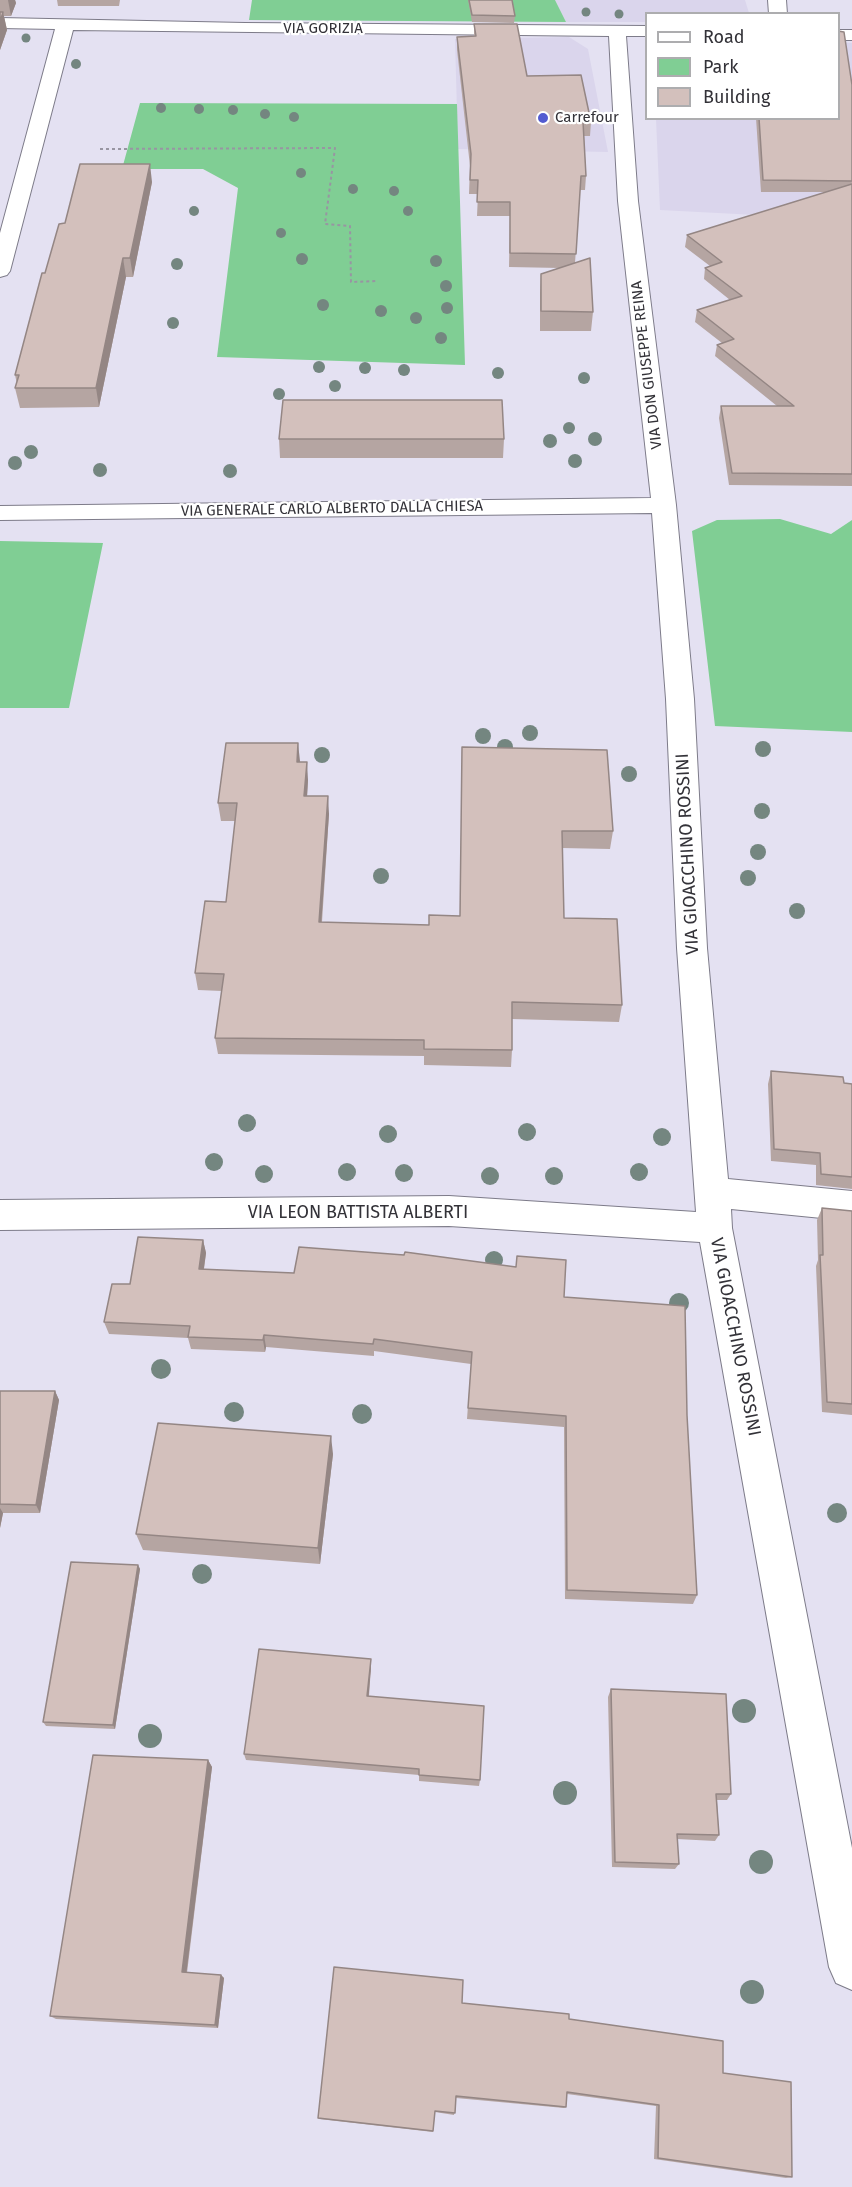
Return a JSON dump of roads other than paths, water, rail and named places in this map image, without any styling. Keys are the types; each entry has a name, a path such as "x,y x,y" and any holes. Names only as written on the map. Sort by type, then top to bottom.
{"street":[{"name":"VIA GORIZIA","path":"0,23 65,26 645,31"},
{"path":"0,271 65,26"},
{"name":"VIA DON GIUSEPPE REINA","path":"617,32 628,201 664,506 680,699"},
{"name":"VIA GENERALE CARLO ALBERTO DALLA CHIESA","path":"0,513 664,506"},
{"name":"VIA GIOACCHINO ROSSINI","path":"680,699 692,948 715,1228 852,1967"},
{"path":"713,1192 852,1206"},
{"name":"VIA LEON BATTISTA ALBERTI","path":"0,1215 449,1211 715,1228"}],"place":[{"name":"Carrefour","path":"543,118"}]}
